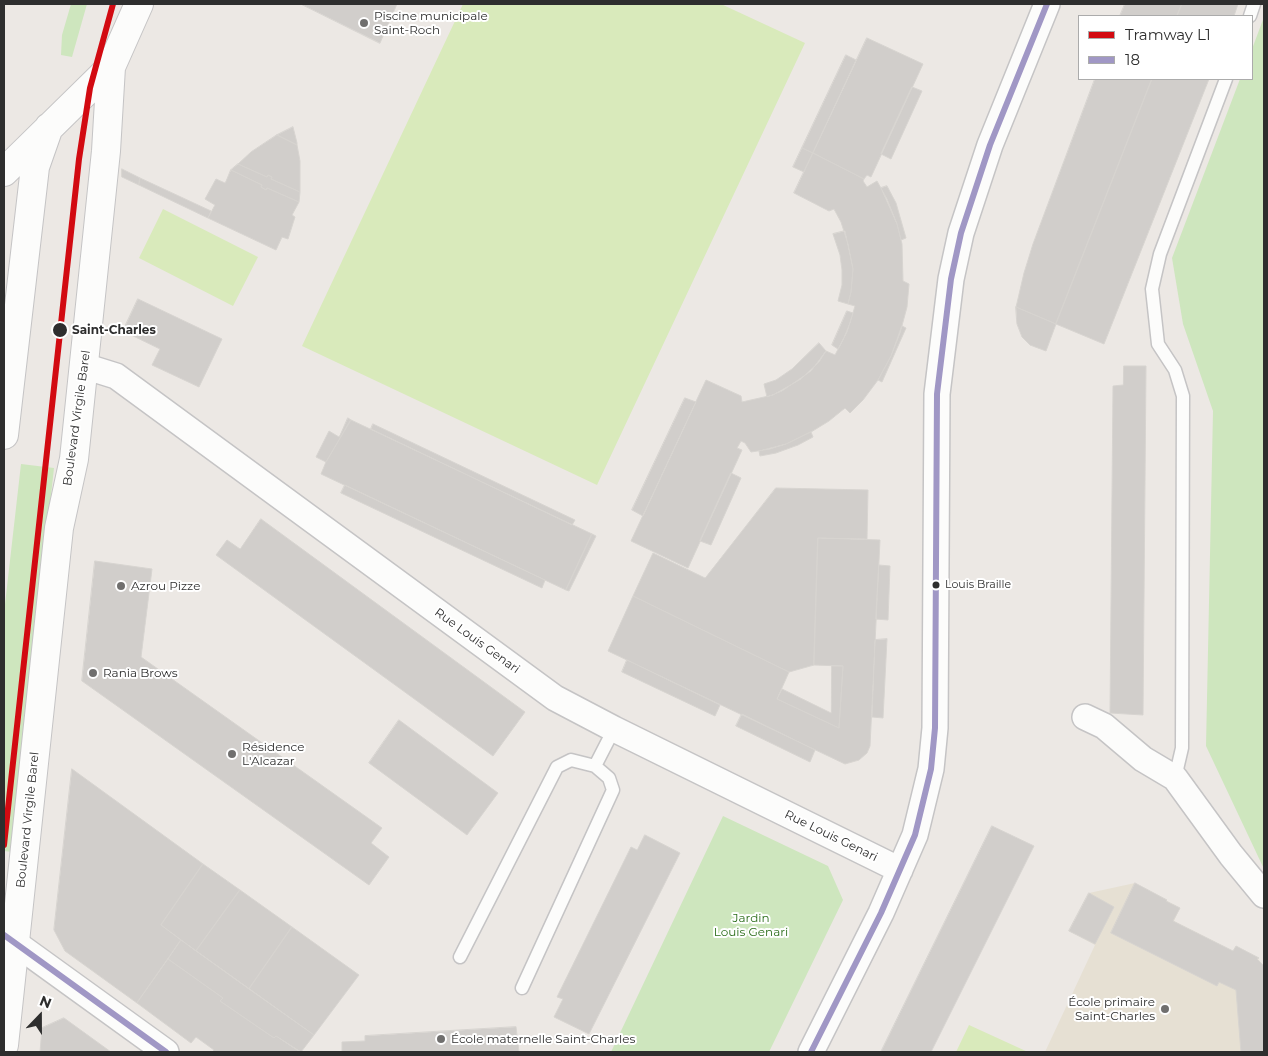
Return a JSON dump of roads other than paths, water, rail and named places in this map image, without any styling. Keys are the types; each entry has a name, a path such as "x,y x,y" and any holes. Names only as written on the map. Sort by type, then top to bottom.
{"main road":[{"path":"4,172 111,67 140,4"},
{"name":"Boulevard Virgile Barel","path":"4,1045 9,939 59,528 74,459 106,152 111,67"},
{"path":"4,435 34,167 49,127"},
{"path":"4,266 21,291"}],"street":[{"path":"811,1052 900,870 915,835 922,810 931,769 935,728 937,394 952,279 961,233 976,184 1047,4"},
{"name":"Rue Louis Genari","path":"84,366 116,376 555,698 900,870"},
{"path":"1085,717 1104,726 1143,759 1175,778 1264,895"},
{"path":"9,939 166,1052"}],"lane":[{"path":"1175,778 1182,748 1183,396 1175,370 1158,344 1152,288 1160,254 1226,80"},
{"path":"595,766 614,729"},
{"path":"460,957 557,767 571,760 595,766 609,778 613,790 522,988"}],"tram line":[{"name":"L1","path":"4,845 79,159 90,88 113,4"}],"place":[{"name":"Piscine municipale Saint-Roch","path":"364,23"},
{"name":"Saint-Charles","path":"60,330"},
{"name":"Louis Braille","path":"936,585"},
{"name":"Azrou Pizze","path":"121,586"},
{"name":"Rania Brows","path":"93,673"},
{"name":"Résidence L'Alcazar","path":"232,754"},
{"name":"École primaire Saint-Charles","path":"1165,1009"},
{"name":"École maternelle Saint-Charles","path":"441,1039"}],"park label":[{"name":"Jardin Louis Genari","path":"751,925"}]}
